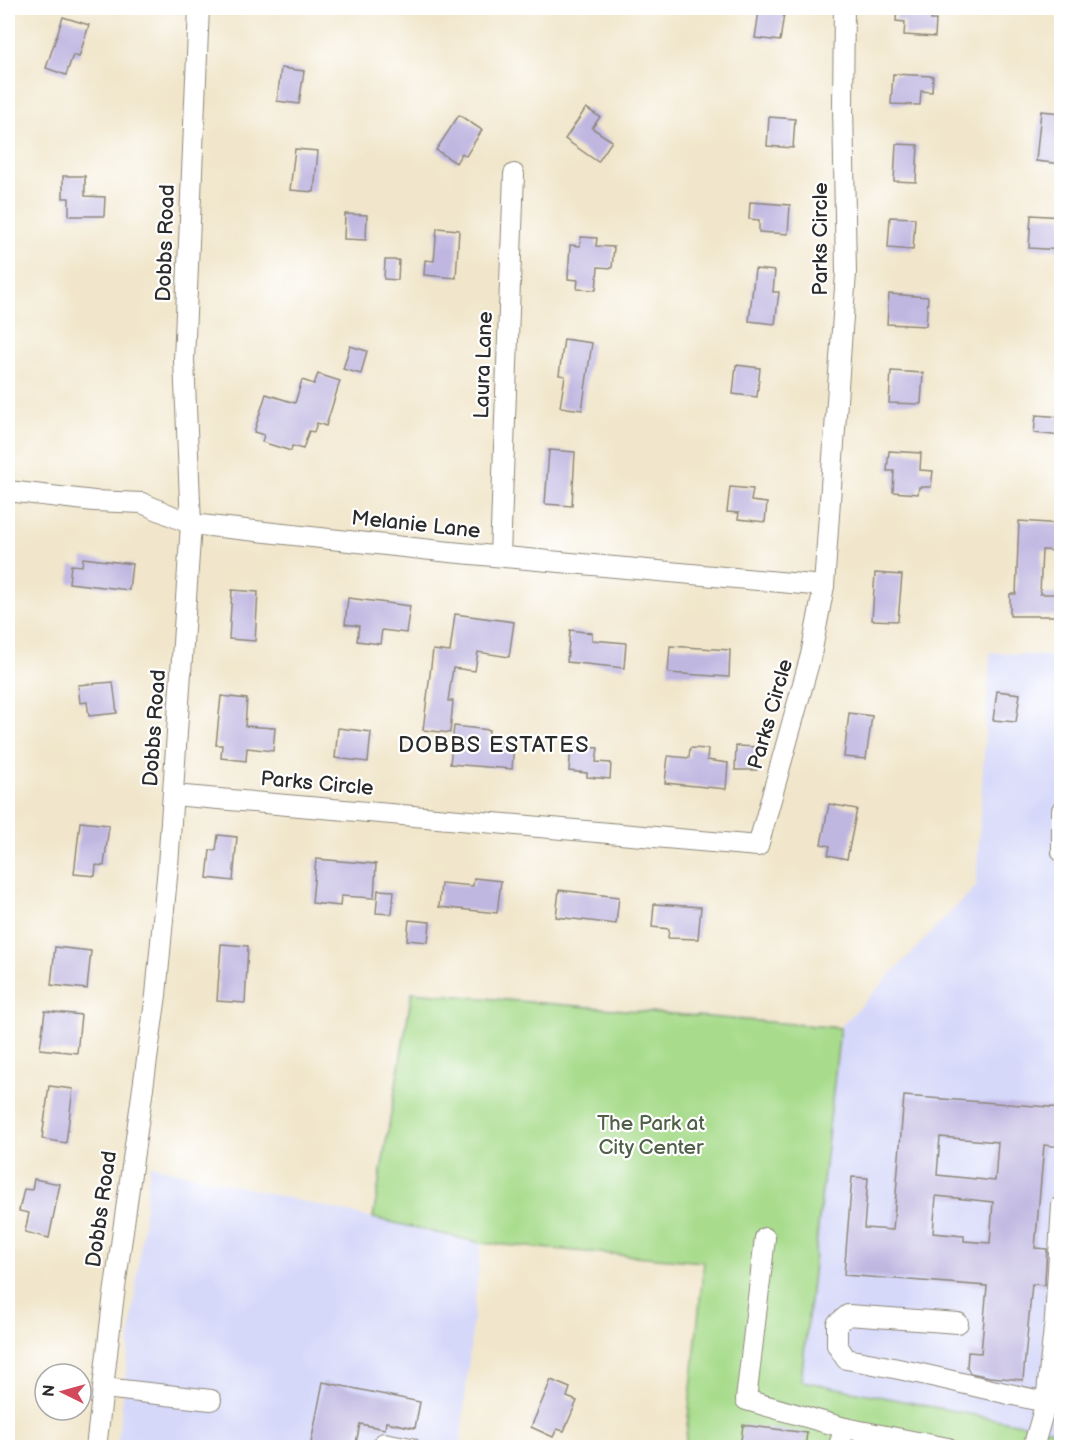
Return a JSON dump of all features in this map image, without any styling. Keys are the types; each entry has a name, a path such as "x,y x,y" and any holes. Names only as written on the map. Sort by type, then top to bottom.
{"street":[{"name":"Dobbs Road","path":"96,1448 116,1281 156,995 173,795 191,524 184,360 199,8"},
{"name":"Parks Circle","path":"173,795 758,846 811,655 824,586 846,273 844,8"},
{"name":"Laura Lane","path":"500,556 514,174"},
{"name":"Melanie Lane","path":"8,491 142,504 191,524 824,586"},
{"path":"1062,810 1062,852"},
{"path":"1034,1448 1046,1402 1055,1319 1062,1205"},
{"path":"765,1238 746,1400 888,1442 948,1448"},
{"path":"958,1323 848,1315 837,1324 837,1345 846,1359 895,1367 1046,1402"},
{"path":"104,1388 211,1400"},
{"path":"838,1448 844,1428"},
{"path":"383,1448 384,1443 411,1448"}],"shaded area":[{"path":"990,652 1061,657 1061,1432 801,1381 840,1028 413,992 374,1217 481,1243 460,1447 117,1448 150,1165 372,1218 411,991 840,1027 976,886"}],"green space":[{"name":"The Park at City Center","path":"412,992 840,1028 801,1381 1061,1432 1061,1447 685,1447 704,1262 481,1243 373,1218"}],"building":[{"path":"897,8 932,8 931,20 936,20 935,37 904,35 905,22 896,21"},
{"path":"759,11 784,14 780,41 755,38"},
{"path":"63,17 89,25 79,57 73,55 66,75 46,68"},
{"path":"281,68 304,71 299,104 277,101"},
{"path":"893,74 933,76 932,92 921,91 920,105 891,104"},
{"path":"586,108 600,117 592,128 612,141 598,162 565,139"},
{"path":"1041,111 1062,113 1062,164 1036,161"},
{"path":"459,115 482,130 466,156 462,153 456,163 436,150"},
{"path":"769,117 795,119 793,148 767,146"},
{"path":"896,144 918,145 916,182 894,181"},
{"path":"295,149 318,151 314,192 290,190"},
{"path":"63,176 85,176 85,196 105,197 104,216 69,216 69,198 63,198"},
{"path":"750,202 790,205 788,234 759,232 759,220 749,219"},
{"path":"345,214 367,215 366,240 344,239"},
{"path":"1031,215 1062,217 1062,250 1029,248"},
{"path":"890,217 915,218 913,250 888,248"},
{"path":"437,228 459,230 456,278 424,275 425,260 434,261"},
{"path":"581,237 597,238 596,246 614,247 612,268 598,267 596,290 577,289 578,280 568,279 570,245 580,246"},
{"path":"385,260 399,260 398,280 384,279"},
{"path":"755,269 775,271 773,292 779,292 775,324 749,321"},
{"path":"889,294 928,297 926,326 887,324"},
{"path":"564,339 592,343 582,410 560,407 565,376 559,375"},
{"path":"350,346 367,351 361,374 343,369"},
{"path":"736,365 760,368 757,397 733,394"},
{"path":"891,371 923,373 921,404 889,403"},
{"path":"318,374 340,381 326,426 317,423 314,432 309,431 303,449 292,446 291,451 262,442 264,435 254,432 266,394 295,403 302,380 314,384"},
{"path":"1036,415 1062,417 1062,436 1034,433"},
{"path":"549,450 575,452 572,506 545,504"},
{"path":"889,451 921,453 920,470 933,471 931,487 919,487 918,494 893,492 894,471 887,471"},
{"path":"730,487 753,489 751,501 767,503 765,522 738,519 739,513 727,512"},
{"path":"1019,521 1062,524 1062,551 1042,550 1040,594 1060,594 1060,616 1010,616 1010,594 1016,594"},
{"path":"83,558 132,564 129,590 69,583 71,565 82,566"},
{"path":"875,573 902,575 898,621 872,620"},
{"path":"232,590 258,592 255,641 229,639"},
{"path":"348,598 410,606 406,633 382,630 380,644 357,641 359,626 345,624"},
{"path":"455,614 514,622 509,657 478,652 475,671 453,668 448,701 453,701 450,733 423,730 433,650 450,652"},
{"path":"570,630 592,633 592,640 626,643 624,668 567,662"},
{"path":"670,646 730,650 729,677 668,673"},
{"path":"113,682 117,713 89,716 87,702 80,703 78,685"},
{"path":"997,691 1020,694 1016,722 993,720"},
{"path":"221,696 247,699 245,726 275,728 273,751 247,748 246,761 221,758 222,745 216,745"},
{"path":"849,713 872,716 866,759 844,757"},
{"path":"454,726 489,730 488,740 514,743 512,769 450,764"},
{"path":"338,728 371,732 368,762 335,758"},
{"path":"571,746 598,748 596,762 611,763 610,779 587,777 587,773 569,771"},
{"path":"736,746 758,747 757,770 735,770"},
{"path":"690,748 708,749 707,760 728,763 726,789 665,783 668,756 689,758"},
{"path":"829,804 857,809 847,859 828,855 830,846 821,844"},
{"path":"80,822 109,825 104,866 96,865 95,876 74,874"},
{"path":"218,835 237,837 233,881 207,878 210,850 216,850"},
{"path":"316,859 376,864 374,898 341,896 340,906 312,903"},
{"path":"474,878 501,881 497,913 439,907 441,883 473,886"},
{"path":"378,890 394,891 392,914 376,913"},
{"path":"559,890 619,897 616,924 556,917"},
{"path":"654,904 701,907 698,939 668,938 669,929 652,927"},
{"path":"409,920 430,922 428,942 407,940"},
{"path":"221,944 248,946 245,1003 217,1001"},
{"path":"55,947 91,951 87,989 51,985"},
{"path":"45,1011 81,1015 77,1053 40,1049"},
{"path":"49,1086 73,1089 66,1143 42,1139"},
{"path":"904,1096 1062,1108 1062,1147 1044,1145 1035,1248 1047,1249 1045,1285 1032,1284 1023,1380 970,1373 967,1367 968,1352 981,1353 987,1286 844,1275 852,1177 868,1178 864,1228 893,1230","holes":["940,1137 998,1142 995,1181 937,1175","936,1196 993,1202 990,1243 964,1241 964,1236 933,1233"]},
{"path":"34,1179 60,1184 49,1238 25,1232 29,1213 19,1211 24,1189 32,1190"},
{"path":"551,1380 570,1388 567,1397 577,1401 564,1431 557,1429 553,1437 531,1427"},
{"path":"323,1382 420,1402 415,1428 386,1422 385,1429 360,1424 355,1448 310,1448"},
{"path":"743,1425 807,1433 805,1448 740,1448"}],"district":[{"name":"DOBBS ESTATES","path":"494,744"}]}
